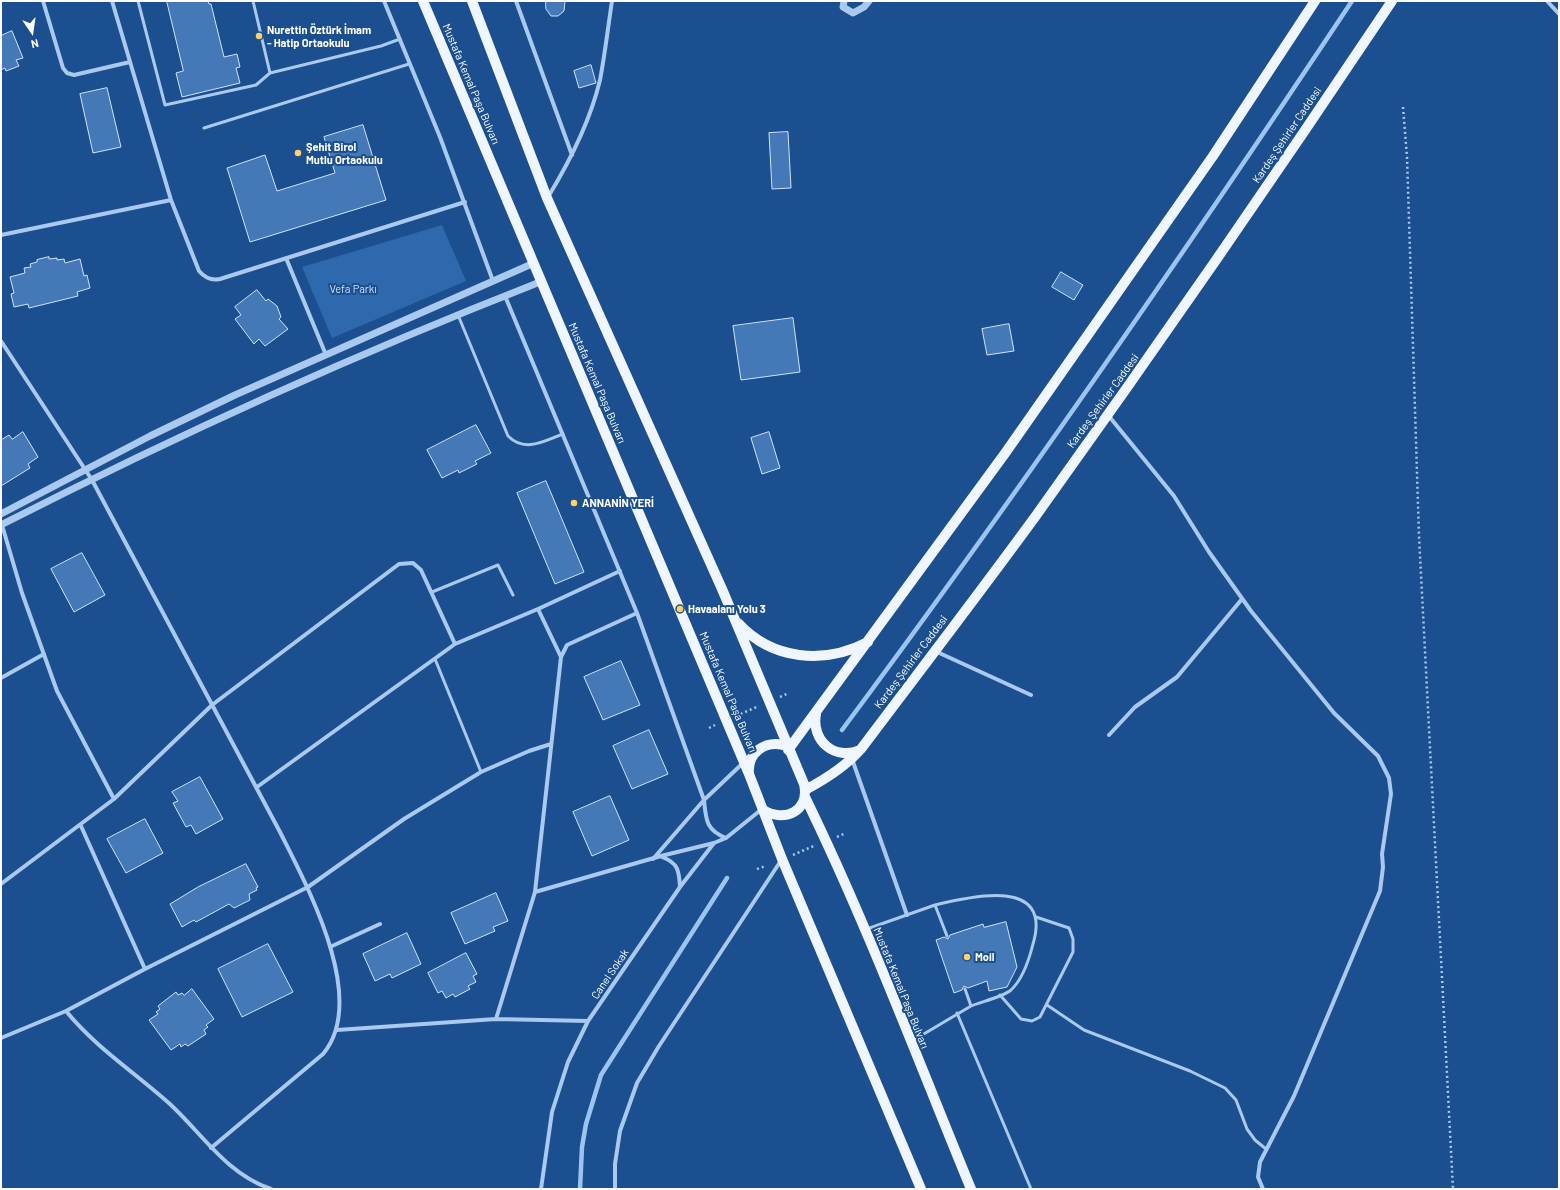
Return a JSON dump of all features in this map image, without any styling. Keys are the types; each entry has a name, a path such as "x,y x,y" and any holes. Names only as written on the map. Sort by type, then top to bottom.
{"main road":[{"name":"Mustafa Kemal Paşa Bulvarı","path":"423,1 534,263 540,282 749,774"},
{"path":"472,1 547,198 734,618 788,748 805,794 798,809 787,815 775,815 763,809"},
{"path":"788,748 816,714 870,641 1006,452 1213,156 1314,1"},
{"name":"Kardeş Şehirler Caddesi","path":"805,794 852,760 935,650 1108,415 1307,129 1392,1"},
{"path":"734,618 748,632 764,643 788,653 801,656 829,656 843,653 870,641"},
{"path":"816,714 814,722 817,736 827,747 840,753 854,752 861,749"},
{"path":"788,748 775,744 761,747 749,761 749,774 782,859 921,1189"},
{"name":"Mustafa Kemal Paşa Bulvarı","path":"805,794 864,930 972,1189"}],"street":[{"path":"43,1 63,68 66,72 74,75 130,62"},
{"path":"112,1 171,200 199,272 208,279 220,279 465,202"},
{"path":"384,1 440,137 493,281"},
{"path":"516,1 572,155"},
{"path":"547,198 572,155 588,118 600,80 612,1"},
{"path":"844,1 843,7 853,13 864,7 868,1"},
{"path":"1547,1 1559,14"},
{"path":"1,235 171,200"},
{"path":"286,258 326,355"},
{"path":"1,514 235,395 534,263"},
{"path":"114,799 58,691 22,593 1,525 137,456 268,395 386,344 540,282"},
{"path":"505,296 637,613 704,800 706,818 714,833 726,838"},
{"path":"1,341 92,480 257,787 308,888 330,947 337,978 339,997 337,1030 334,1038 324,1054 211,1148"},
{"path":"1108,415 1174,496 1209,552 1242,599 1334,712 1378,756 1389,778 1391,794 1382,854 1382,879 1378,897 1294,1096 1260,1162 1258,1177 1263,1189"},
{"path":"1,884 81,826 114,799 212,705 399,564 413,563 422,570 455,644"},
{"path":"257,787 455,644 538,609 620,571"},
{"path":"1109,734 1135,707 1177,677 1242,599"},
{"path":"538,609 561,657"},
{"path":"496,1019 534,892 561,657 567,645 637,613"},
{"path":"935,650 1032,694"},
{"path":"1,678 44,654"},
{"path":"1,1038 66,1011 145,969 308,888 404,819 481,772 529,751 551,744"},
{"path":"852,760 907,915"},
{"path":"653,859 704,800 744,762"},
{"name":"Canel Sokak","path":"541,1189 552,1112 568,1062 588,1021 680,887 714,843 726,838 763,809"},
{"path":"81,826 145,969"},
{"path":"534,892 661,856 714,843"},
{"path":"661,856 673,861 679,871 680,887"},
{"path":"615,1189 615,1164 620,1131 638,1083 659,1046 782,859"},
{"path":"330,947 380,924"},
{"path":"66,1011 80,1028 172,1106 211,1148 233,1168 246,1177 271,1189"},
{"path":"337,1030 496,1019 588,1021"}],"lane":[{"path":"138,1 165,105 256,85 270,73 381,46 400,39"},
{"path":"253,1 270,73"},
{"path":"204,128 409,64"},
{"path":"458,315 508,436 513,441 525,446 563,434"},
{"path":"432,592 498,565 513,595"},
{"path":"436,659 481,772"},
{"path":"864,930 936,905 965,897 995,894 1014,898 1027,904 1036,917 1037,931 1021,977 1010,991 957,1013 910,1042"},
{"path":"936,905 947,936"},
{"path":"1000,995 1021,1019 1026,1021 1040,1017 1073,952 1074,945 1069,928 1036,917"},
{"path":"965,989 971,1006"},
{"path":"1046,1005 1084,1030 1190,1071 1225,1088 1236,1100 1247,1129 1255,1140 1266,1149"},
{"path":"957,1013 1031,1189"}],"path":[{"path":"1403,107 1407,158 1420,551 1453,1189"},
{"path":"709,728 789,693"},
{"path":"757,869 846,833"}],"green space":[{"name":"Vefa Parkı","path":"442,225 466,281 332,338 302,267"}],"building":[{"path":"167,1 208,1 209,4 211,4 224,57 237,54 240,67 236,68 240,83 182,97 176,73 183,71"},
{"path":"546,1 565,1 564,11 558,16 551,16 546,9"},
{"path":"12,31 23,58 16,60 19,66 6,71 5,68 1,70 1,36"},
{"path":"591,65 596,83 579,88 574,71"},
{"path":"107,88 121,147 93,153 80,94"},
{"path":"363,125 386,200 250,242 227,168 265,155 277,191 335,173 324,137"},
{"path":"788,132 791,188 772,189 769,133"},
{"path":"49,257 49,259 64,259 65,263 80,259 84,276 87,275 90,288 77,292 78,296 29,308 28,304 14,307 11,294 14,293 10,277 25,273 24,268 31,267 30,264 37,262 37,260"},
{"path":"1061,272 1083,285 1074,300 1052,287"},
{"path":"257,290 266,301 268,299 277,306 281,317 279,319 288,329 265,346 259,339 254,344 235,319 241,315 235,307"},
{"path":"793,318 800,372 741,380 733,326"},
{"path":"1009,324 1014,351 987,355 982,329"},
{"path":"476,425 491,453 475,461 477,464 459,473 458,470 442,478 427,450"},
{"path":"23,432 38,457 28,464 30,468 1,486 1,440 9,435 12,439"},
{"path":"769,432 780,468 762,474 751,438"},
{"path":"546,481 584,572 555,584 517,493"},
{"path":"82,553 105,595 74,612 51,569"},
{"path":"621,661 640,705 603,720 584,677"},
{"path":"649,730 668,774 632,789 613,746"},
{"path":"200,777 223,819 196,834 191,825 186,827 173,803 178,801 172,792"},
{"path":"610,796 629,840 592,856 573,812"},
{"path":"145,819 163,853 126,873 107,839"},
{"path":"246,864 258,887 256,888 257,890 249,894 250,900 234,908 229,904 196,922 194,920 182,927 170,904 198,887"},
{"path":"496,893 508,921 493,927 495,931 465,944 451,913"},
{"path":"1006,922 1017,967 1007,987 989,991 987,981 968,988 964,986 962,990 954,993 936,940 944,937 948,939 950,935 983,924 984,927"},
{"path":"407,933 421,964 392,978 390,974 375,981 363,954"},
{"path":"268,944 293,992 242,1017 218,969"},
{"path":"466,953 477,974 473,976 476,982 468,986 470,989 455,997 453,994 446,998 442,991 438,993 428,973"},
{"path":"192,989 214,1019 206,1025 208,1027 204,1030 206,1034 188,1046 185,1044 181,1047 180,1044 171,1050 149,1020 158,1014 156,1012 160,1009 158,1006 176,992 178,995 182,993 184,995"}],"waterway":[{"path":"842,730 1038,460 1102,369 1228,186 1352,1"},
{"path":"580,1189 582,1147 586,1124 601,1075 727,878"}],"place":[{"name":"Nurettin Öztürk İmam - Hatip Ortaokulu","path":"259,36"},
{"name":"Şehit Birol Mutlu Ortaokulu","path":"298,153"},
{"name":"ANNANİN YERİ","path":"574,503"},
{"name":"Havaalanı Yolu 3","path":"680,609"},
{"name":"Moil","path":"967,957"}]}
